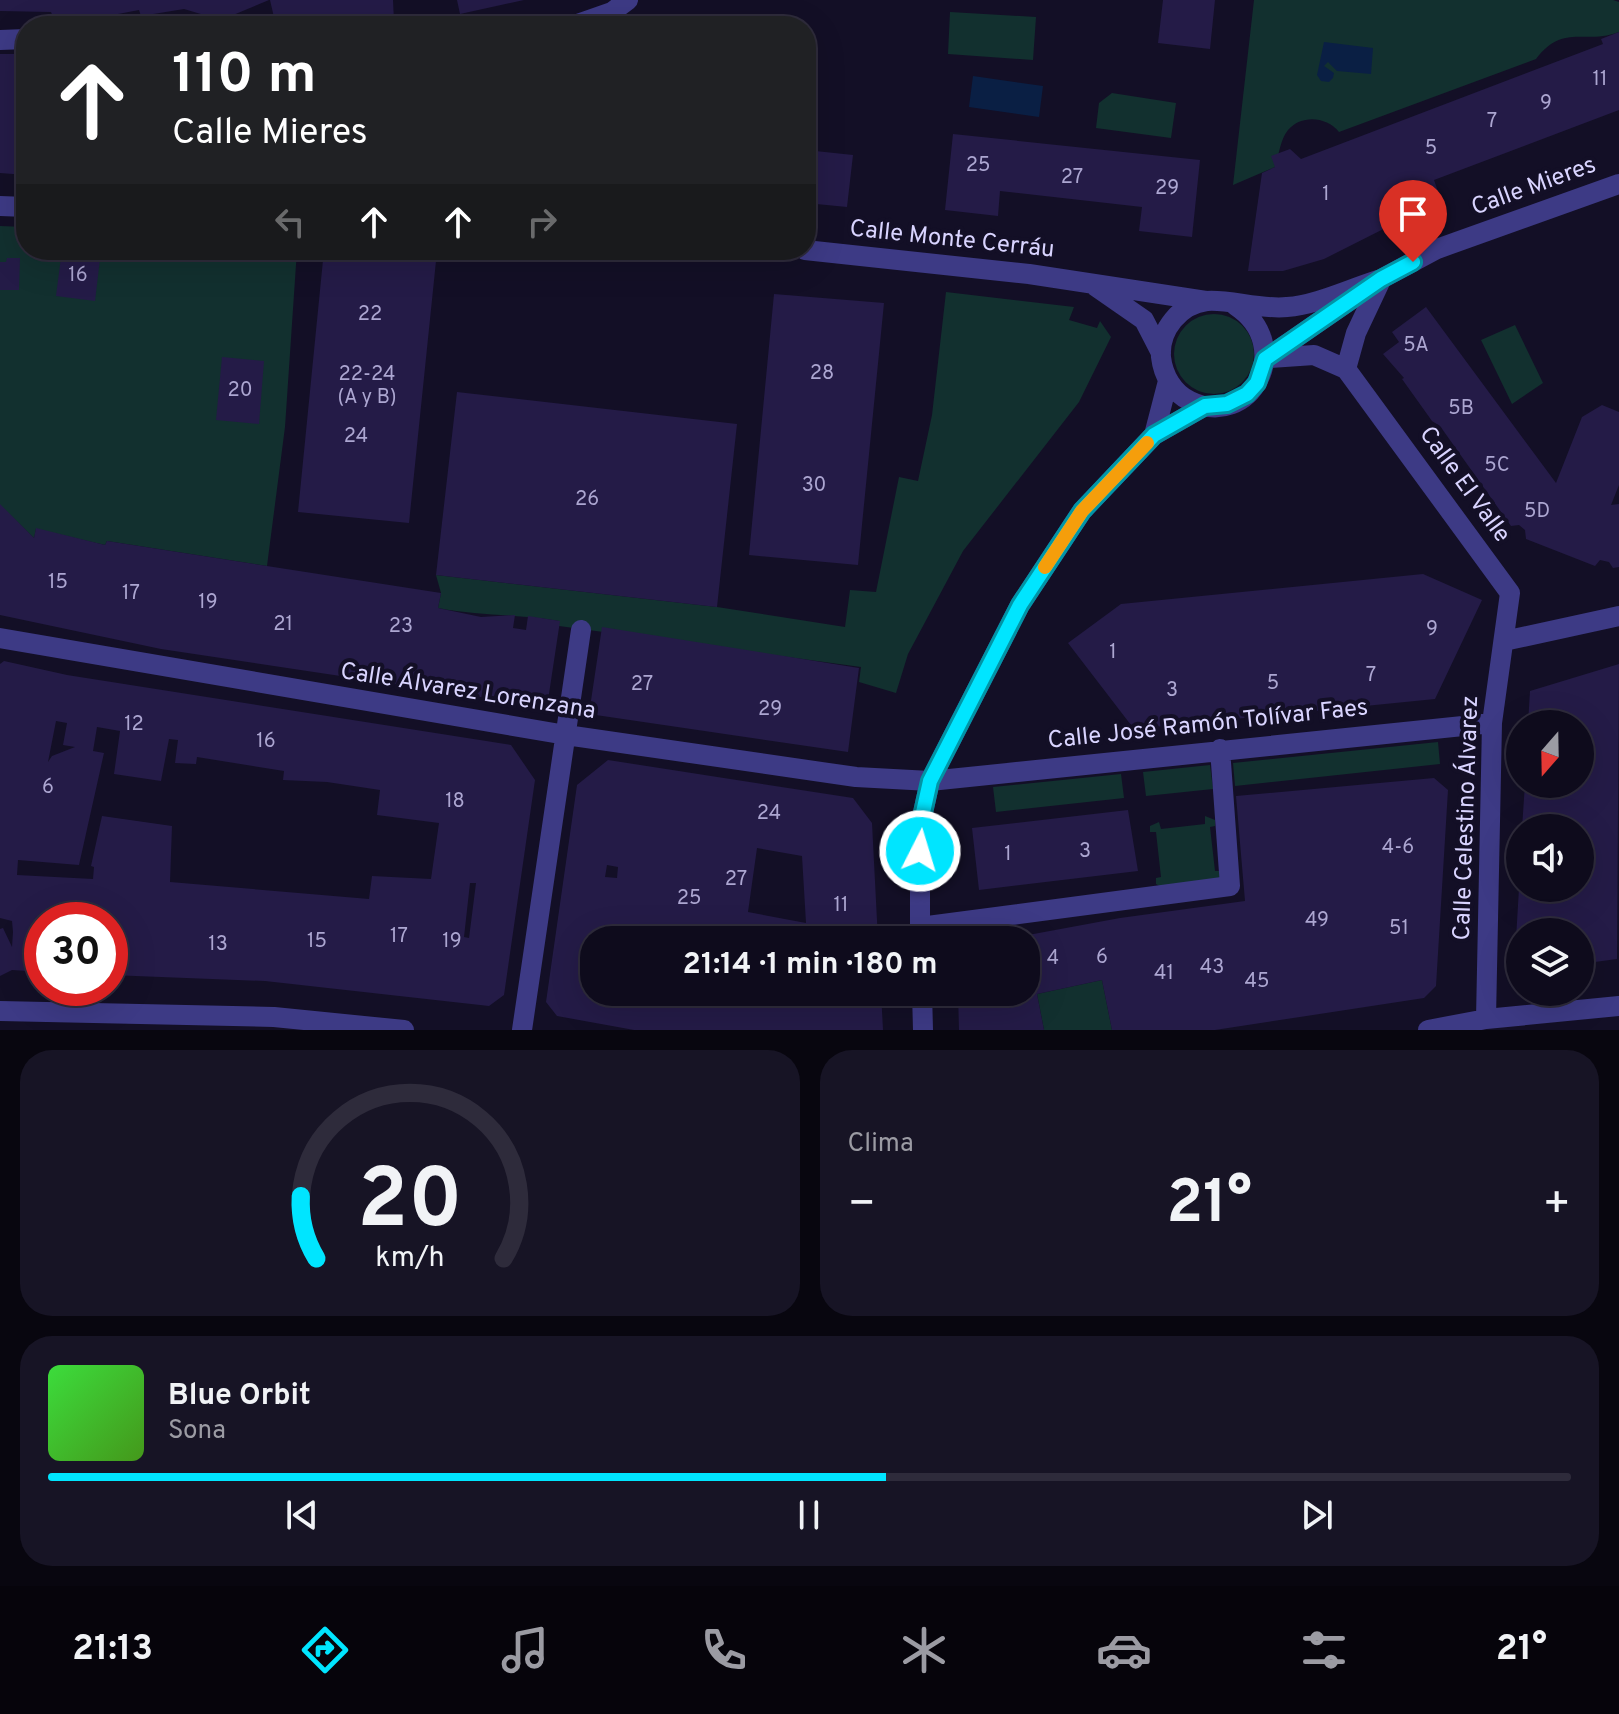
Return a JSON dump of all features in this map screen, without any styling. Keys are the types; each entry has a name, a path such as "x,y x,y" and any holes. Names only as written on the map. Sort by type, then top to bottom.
{"street":[{"path":"601,16 628,0"},
{"name":"Calle Mieres","path":"1154,435 1205,406 1227,404 1247,394 1257,383 1265,359 1381,279 1437,249 1619,184"},
{"name":"Calle Monte Cerráu","path":"816,251 1092,283 1206,301"},
{"path":"1236,306 1258,325 1264,339 1265,359 1314,355 1346,369 1356,333 1381,279"},
{"name":"Calle Mieres","path":"1206,301 1236,306 1288,307 1381,279"},
{"name":"Calle Monte Cerráu","path":"1092,283 1144,320 1161,353"},
{"path":"920,926 920,826 930,781 1020,605 1082,511 1154,435 1168,381 1161,353 1169,324 1179,313 1206,301"},
{"name":"Calle El Valle","path":"1346,369 1510,593 1504,641"},
{"path":"1168,381 1191,401 1205,406"},
{"path":"1504,641 1619,616"},
{"path":"522,1030 581,630"},
{"name":"Calle Álvarez Lorenzana","path":"0,638 566,735 856,777 930,781"},
{"name":"Calle Celestino Álvarez","path":"1486,1019 1492,723 1504,641"},
{"name":"Calle José Ramón Tolívar Faes","path":"930,781 1492,723"},
{"path":"966,926 1230,886 1220,749"},
{"path":"922,1006 923,1030"},
{"path":"1428,1030 1486,1019 1619,1006"},
{"path":"0,1011 274,1017 404,1030"}],"green space":[{"path":"1254,0 1613,0 1619,2 1619,32 1556,41 1536,59 1339,132 1328,123 1314,119 1300,121 1285,134 1275,167 1233,185"},
{"path":"950,12 1036,17 1033,60 948,54"},
{"path":"1112,93 1176,103 1171,138 1096,128 1099,103"},
{"path":"0,226 16,227 16,260 296,260 285,427 267,566 107,541 105,545 36,529 34,538 0,505"},
{"path":"946,292 1074,307 1069,320 1097,328 1100,321 1111,337 1079,402 963,551 908,654 896,693 859,682 861,667 559,626 559,621 438,608 441,593 436,575 717,607 845,627 850,590 876,592 899,477 918,481 932,415"},
{"path":"1214,314 1229,317 1242,326 1251,339 1254,354 1251,369 1242,382 1229,391 1214,394 1199,391 1186,382 1177,369 1174,354 1177,339 1186,326 1199,317"},
{"path":"1515,325 1543,383 1512,404 1481,340"},
{"path":"1438,742 1440,764 1235,786 1233,763"},
{"path":"1210,765 1213,789 1146,796 1143,772"},
{"path":"1121,774 1124,798 996,812 993,787"},
{"path":"1205,816 1215,820 1215,826 1210,827 1215,871 1221,871 1221,878 1163,888 1156,884 1156,878 1161,877 1156,832 1150,832 1150,826 1159,822 1161,829 1205,824"},
{"path":"1102,980 1112,1030 1044,1030 1040,993"}],"water":[{"path":"1324,42 1373,48 1371,74 1337,71 1328,62 1324,66 1334,73 1333,78 1329,82 1321,81 1317,75"},
{"path":"973,76 1043,86 1039,117 969,107"}],"building":[{"path":"0,0 269,0 231,16 208,16 184,9 141,16 139,10 108,16 53,16 51,12 0,11"},
{"path":"270,0 393,0 394,16 274,16"},
{"path":"457,0 524,0 460,14"},
{"path":"1163,0 1215,0 1210,49 1158,43"},
{"path":"1619,32 1619,110 1434,180 1441,200 1324,259 1283,271 1248,271 1262,173 1275,167 1271,156 1290,149 1301,159 1603,44 1601,39"},
{"path":"0,54 16,54 16,174 0,173"},
{"path":"953,134 1200,160 1192,237 1139,231 1142,207 1000,191 998,216 945,210"},
{"path":"816,151 853,155 847,207 816,204"},
{"path":"7,258 20,260 19,290 0,290 0,262 6,262"},
{"path":"61,260 100,260 95,301 56,296"},
{"path":"323,260 436,261 409,523 298,512"},
{"path":"774,294 884,303 858,565 749,555"},
{"path":"1426,307 1556,483 1582,417 1602,405 1619,412 1619,485 1611,505 1619,504 1619,567 1613,568 1609,562 1600,560 1595,566 1526,539 1525,530 1519,525 1511,526 1440,426 1432,421 1404,378 1383,354 1399,342 1392,332"},
{"path":"222,357 264,361 259,424 216,420"},
{"path":"457,392 737,424 717,607 436,575"},
{"path":"0,504 34,538 36,528 105,545 107,541 441,593 438,608 481,617 515,615 513,628 526,630 528,616 560,621 547,707 161,649 0,615"},
{"path":"1423,574 1482,600 1435,699 1134,729 1068,643 1121,604"},
{"path":"602,627 859,668 848,752 589,714"},
{"path":"4,661 67,675 511,745 535,780 504,995 489,1006 265,981 128,976 128,902 24,902 24,971 12,970 0,976 0,929 3,928 12,947 13,932 12,921 0,918 0,664","holes":["56,721 67,723 63,745 75,747 52,756 48,762","97,727 120,731 114,774 161,781 169,739 178,740 175,763 196,764 197,757 284,771 283,780 327,782 380,790 377,815 439,823 431,879 372,876 369,899 170,882 172,826 102,816 91,866 94,867 93,879 17,875 18,860 79,865 104,753 93,751","470,883 476,883 469,938 464,937"]},
{"path":"1619,664 1617,959 1594,962 1594,918 1517,918 1518,902 1594,902 1594,814 1523,814 1524,798 1594,798 1594,710 1529,710 1530,691"},
{"path":"608,760 853,798 872,823 877,926 580,926 580,1006 882,1006 883,1030 634,1030 557,1016 546,1002 577,785","holes":["757,848 802,856 806,923 748,912","607,865 618,867 617,878 605,877"]},
{"path":"1434,778 1448,790 1436,986 1424,998 1215,1030 1112,1030 1102,980 1040,993 1040,933 1245,901 1236,796"},
{"path":"1128,810 1138,871 979,890 972,828"},
{"path":"958,1006 1039,1006 1044,1030 959,1030"}],"slow traffic":[{"path":"1045,567 1082,511 1147,443"}],"route":[{"path":"920,851 920,826 930,781 1020,605 1082,511 1154,435 1205,406 1235,402 1247,394 1257,383 1265,359 1381,279 1413,262"}]}
